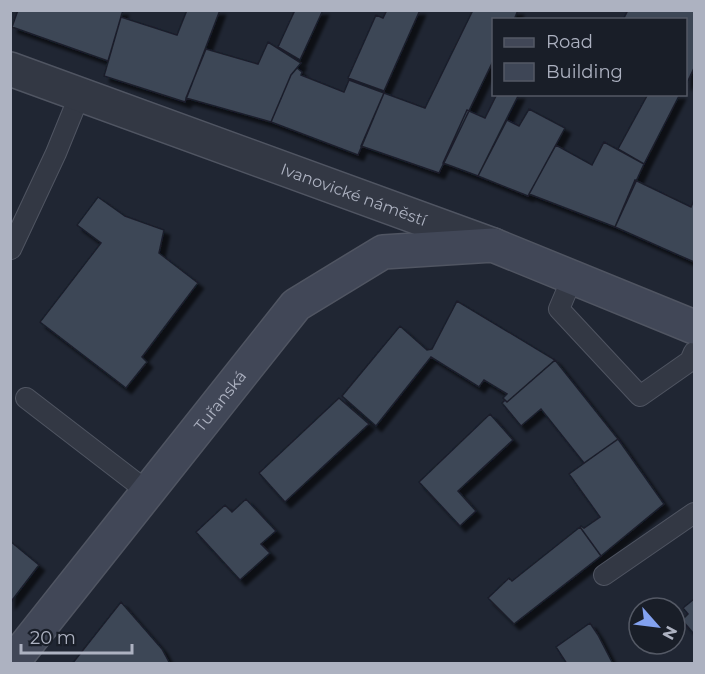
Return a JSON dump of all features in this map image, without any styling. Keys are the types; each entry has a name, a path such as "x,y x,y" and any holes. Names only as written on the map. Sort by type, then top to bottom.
{"main road":[{"name":"Ivanovické náměstí","path":"493,244 694,327"},
{"name":"Tuřanská","path":"11,663 296,305 383,252 493,244"}],"street":[{"name":"Ivanovické náměstí","path":"10,69 493,244"}],"lane":[{"path":"11,249 56,153 80,94"},
{"path":"573,276 559,309 640,396 690,362 694,352"},
{"path":"26,398 148,492"},
{"path":"604,575 694,513"}],"building":[{"path":"18,10 123,10 108,61 12,27"},
{"path":"187,10 220,10 185,102 104,76 121,17 177,35"},
{"path":"295,10 323,10 300,60 278,47"},
{"path":"387,10 420,10 384,91 348,78 376,15 383,18"},
{"path":"473,10 518,10 515,18 492,18 492,63 439,173 361,146 384,93 425,108"},
{"path":"628,10 694,11 694,68 687,83 687,18 624,18"},
{"path":"268,42 301,63 291,75 271,122 186,98 206,49 258,64"},
{"path":"297,68 302,72 301,75 344,92 349,80 384,93 358,155 271,122 291,75"},
{"path":"496,96 518,96 478,176 443,163 467,110 485,118"},
{"path":"647,96 679,96 644,164 618,149"},
{"path":"529,109 565,128 528,196 478,176 507,120 519,126"},
{"path":"604,142 644,164 615,227 529,194 556,145 592,165"},
{"path":"635,180 691,207 694,200 694,262 615,227"},
{"path":"98,197 125,216 164,230 159,253 198,283 142,357 147,362 126,388 40,322 101,243 77,225"},
{"path":"457,301 555,360 507,402 503,398 507,394 484,380 479,387 431,357 376,426 342,396 400,326 427,350 432,349"},
{"path":"555,360 618,439 584,463 541,409 521,426 502,403 505,400 507,402"},
{"path":"339,398 369,424 285,502 259,473"},
{"path":"490,414 513,440 458,491 476,511 460,526 419,482"},
{"path":"618,439 664,504 601,556 580,527 584,528 600,517 569,474"},
{"path":"246,499 276,531 261,544 270,553 240,580 196,532 225,505 232,512"},
{"path":"580,527 601,556 514,624 488,598 509,578 512,581"},
{"path":"10,541 39,565 10,603"},
{"path":"694,599 694,634 687,626 687,605"},
{"path":"121,602 162,649 170,664 72,664"},
{"path":"590,623 613,664 567,664 556,647"}]}
